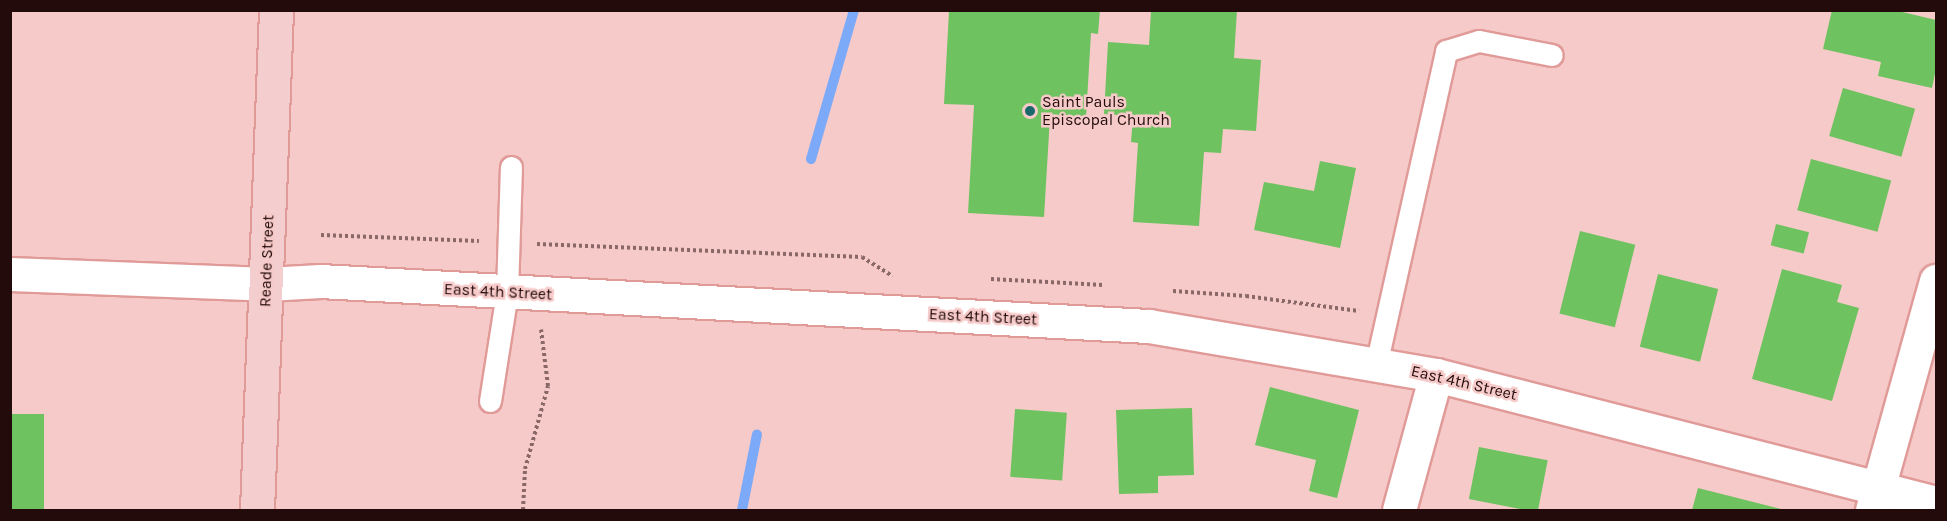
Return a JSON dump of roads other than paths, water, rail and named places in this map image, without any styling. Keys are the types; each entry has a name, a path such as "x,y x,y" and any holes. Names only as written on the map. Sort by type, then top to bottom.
{"street":[{"name":"Reade Street","path":"257,510 276,10"},
{"name":"East 4th Street","path":"10,274 267,284 320,281 507,293 1149,326 1436,375 1876,499 1936,503"},
{"path":"1876,499 1936,281"},
{"path":"1399,510 1436,375"}],"lane":[{"path":"1376,365 1446,51 1479,41 1552,55"},
{"path":"490,401 507,293 511,166"}],"waterway":[{"path":"811,159 854,10"},
{"path":"742,510 757,434"}],"place":[{"name":"Saint Pauls Episcopal Church","path":"1030,111"}]}
